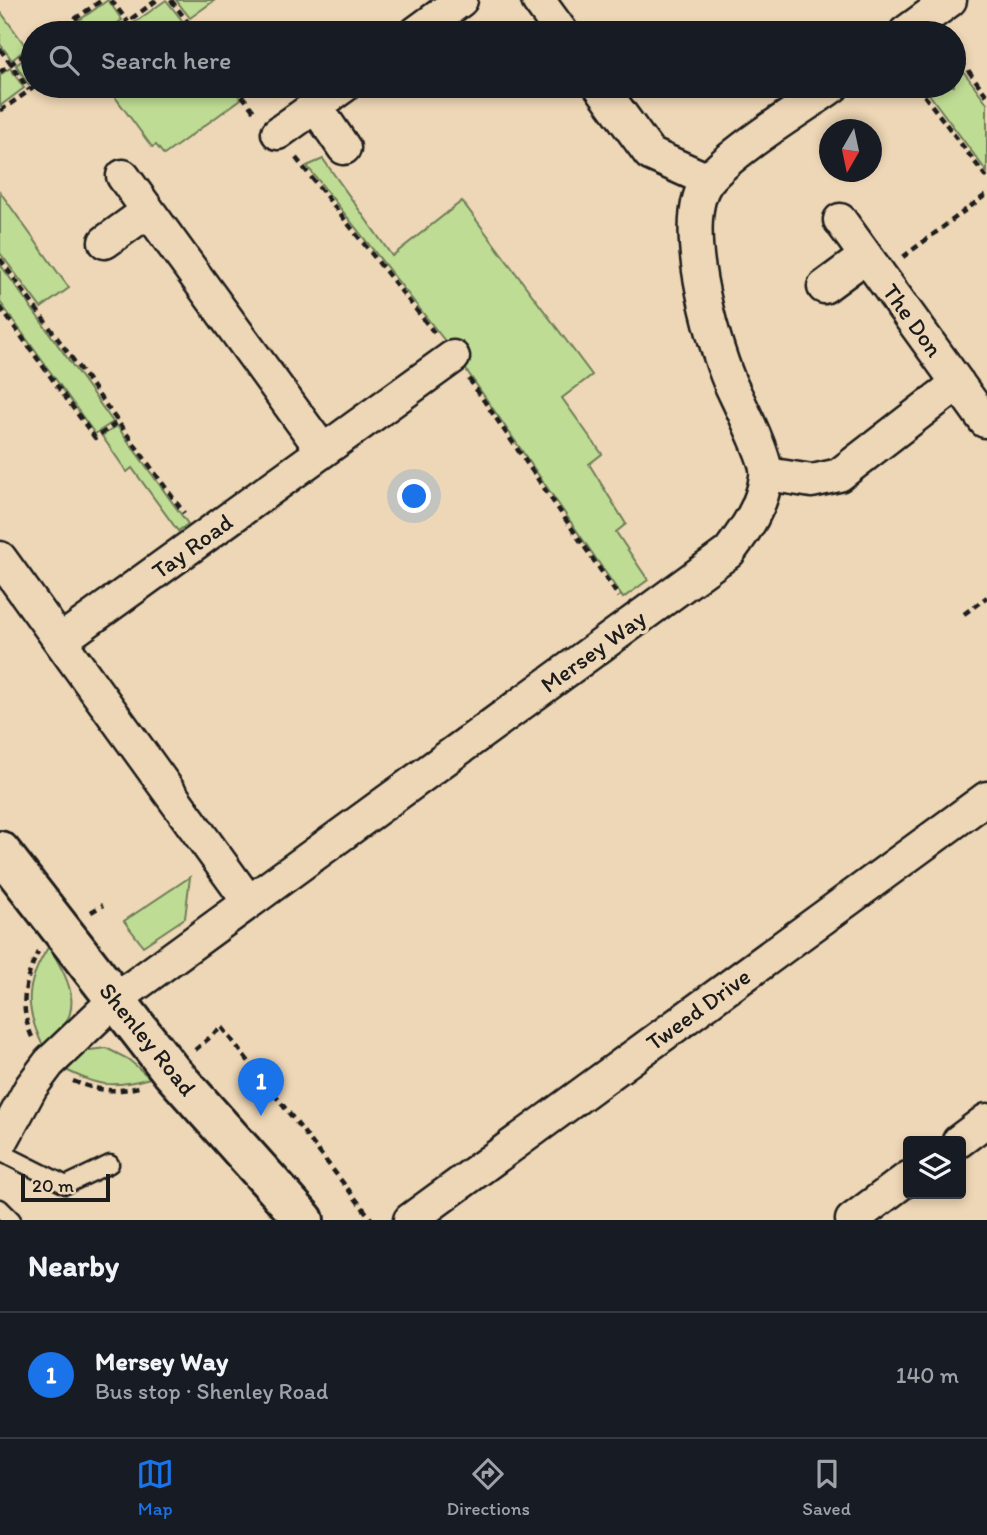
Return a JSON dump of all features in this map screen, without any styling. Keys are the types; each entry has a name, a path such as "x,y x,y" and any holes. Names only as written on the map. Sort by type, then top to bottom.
{"street":[{"path":"432,21 461,0"},
{"path":"538,0 553,21"},
{"path":"921,21 950,0"},
{"path":"277,136 328,98"},
{"path":"609,98 650,154 708,180"},
{"path":"817,98 708,180 695,208 694,237 712,330 767,474 812,481 839,475 958,383"},
{"path":"316,107 344,148"},
{"path":"123,176 323,451"},
{"path":"105,242 148,211"},
{"name":"The Don","path":"840,220 985,421"},
{"path":"824,287 866,256"},
{"name":"Tay Road","path":"60,641 453,357"},
{"name":"Mersey Way","path":"0,1144 31,1087 49,1063 115,1000 729,552 754,518 767,474"},
{"path":"0,558 248,901"},
{"name":"Tweed Drive","path":"410,1220 987,798"},
{"name":"Shenley Road","path":"0,851 171,1071 304,1220"},
{"path":"966,1136 987,1121"},
{"path":"852,1220 903,1182"}],"lane":[{"path":"0,1152 66,1185 110,1164"},
{"path":"0,1208 12,1220"}],"path":[{"path":"72,21 102,0"},
{"path":"111,0 127,21"},
{"path":"129,21 157,0"},
{"path":"171,0 187,21"},
{"path":"0,49 21,78"},
{"path":"0,72 21,57"},
{"path":"966,67 987,96"},
{"path":"0,111 21,96"},
{"path":"245,98 453,357 623,602"},
{"path":"926,98 987,178"},
{"path":"901,258 987,194"},
{"path":"0,259 186,515"},
{"path":"0,307 94,438 118,422"},
{"path":"964,614 987,597"},
{"path":"103,905 42,943 29,969 22,999 27,1026 38,1051 65,1078 92,1089 121,1092 150,1084 171,1071 222,1027 372,1220"}],"green space":[{"path":"108,0 122,20 121,21 78,21"},
{"path":"166,0 183,21 137,21"},
{"path":"176,0 215,0 190,18"},
{"path":"0,11 21,40 21,53 12,60 0,44"},
{"path":"10,68 21,84 21,90 0,106 0,75"},
{"path":"966,75 987,103 987,172 932,98 966,98"},
{"path":"116,98 241,99 164,155 156,145 152,147"},
{"path":"323,159 392,256 462,201 592,375 562,398 602,454 589,464 626,524 616,532 648,580 623,598 456,355 307,166"},
{"path":"0,192 69,288 41,308 0,253"},
{"path":"0,264 113,422 95,434 0,302"},
{"path":"117,426 188,524 178,531 132,468 127,472 102,436"},
{"path":"190,877 185,918 143,946 124,921"},
{"path":"49,946 65,975 71,1000 66,1023 45,1050 33,1022 30,997 35,973"},
{"path":"106,1048 128,1059 150,1078 125,1084 104,1084 62,1068 82,1051"}],"place":[{"name":"Mersey Way","path":"261,1116"}]}
